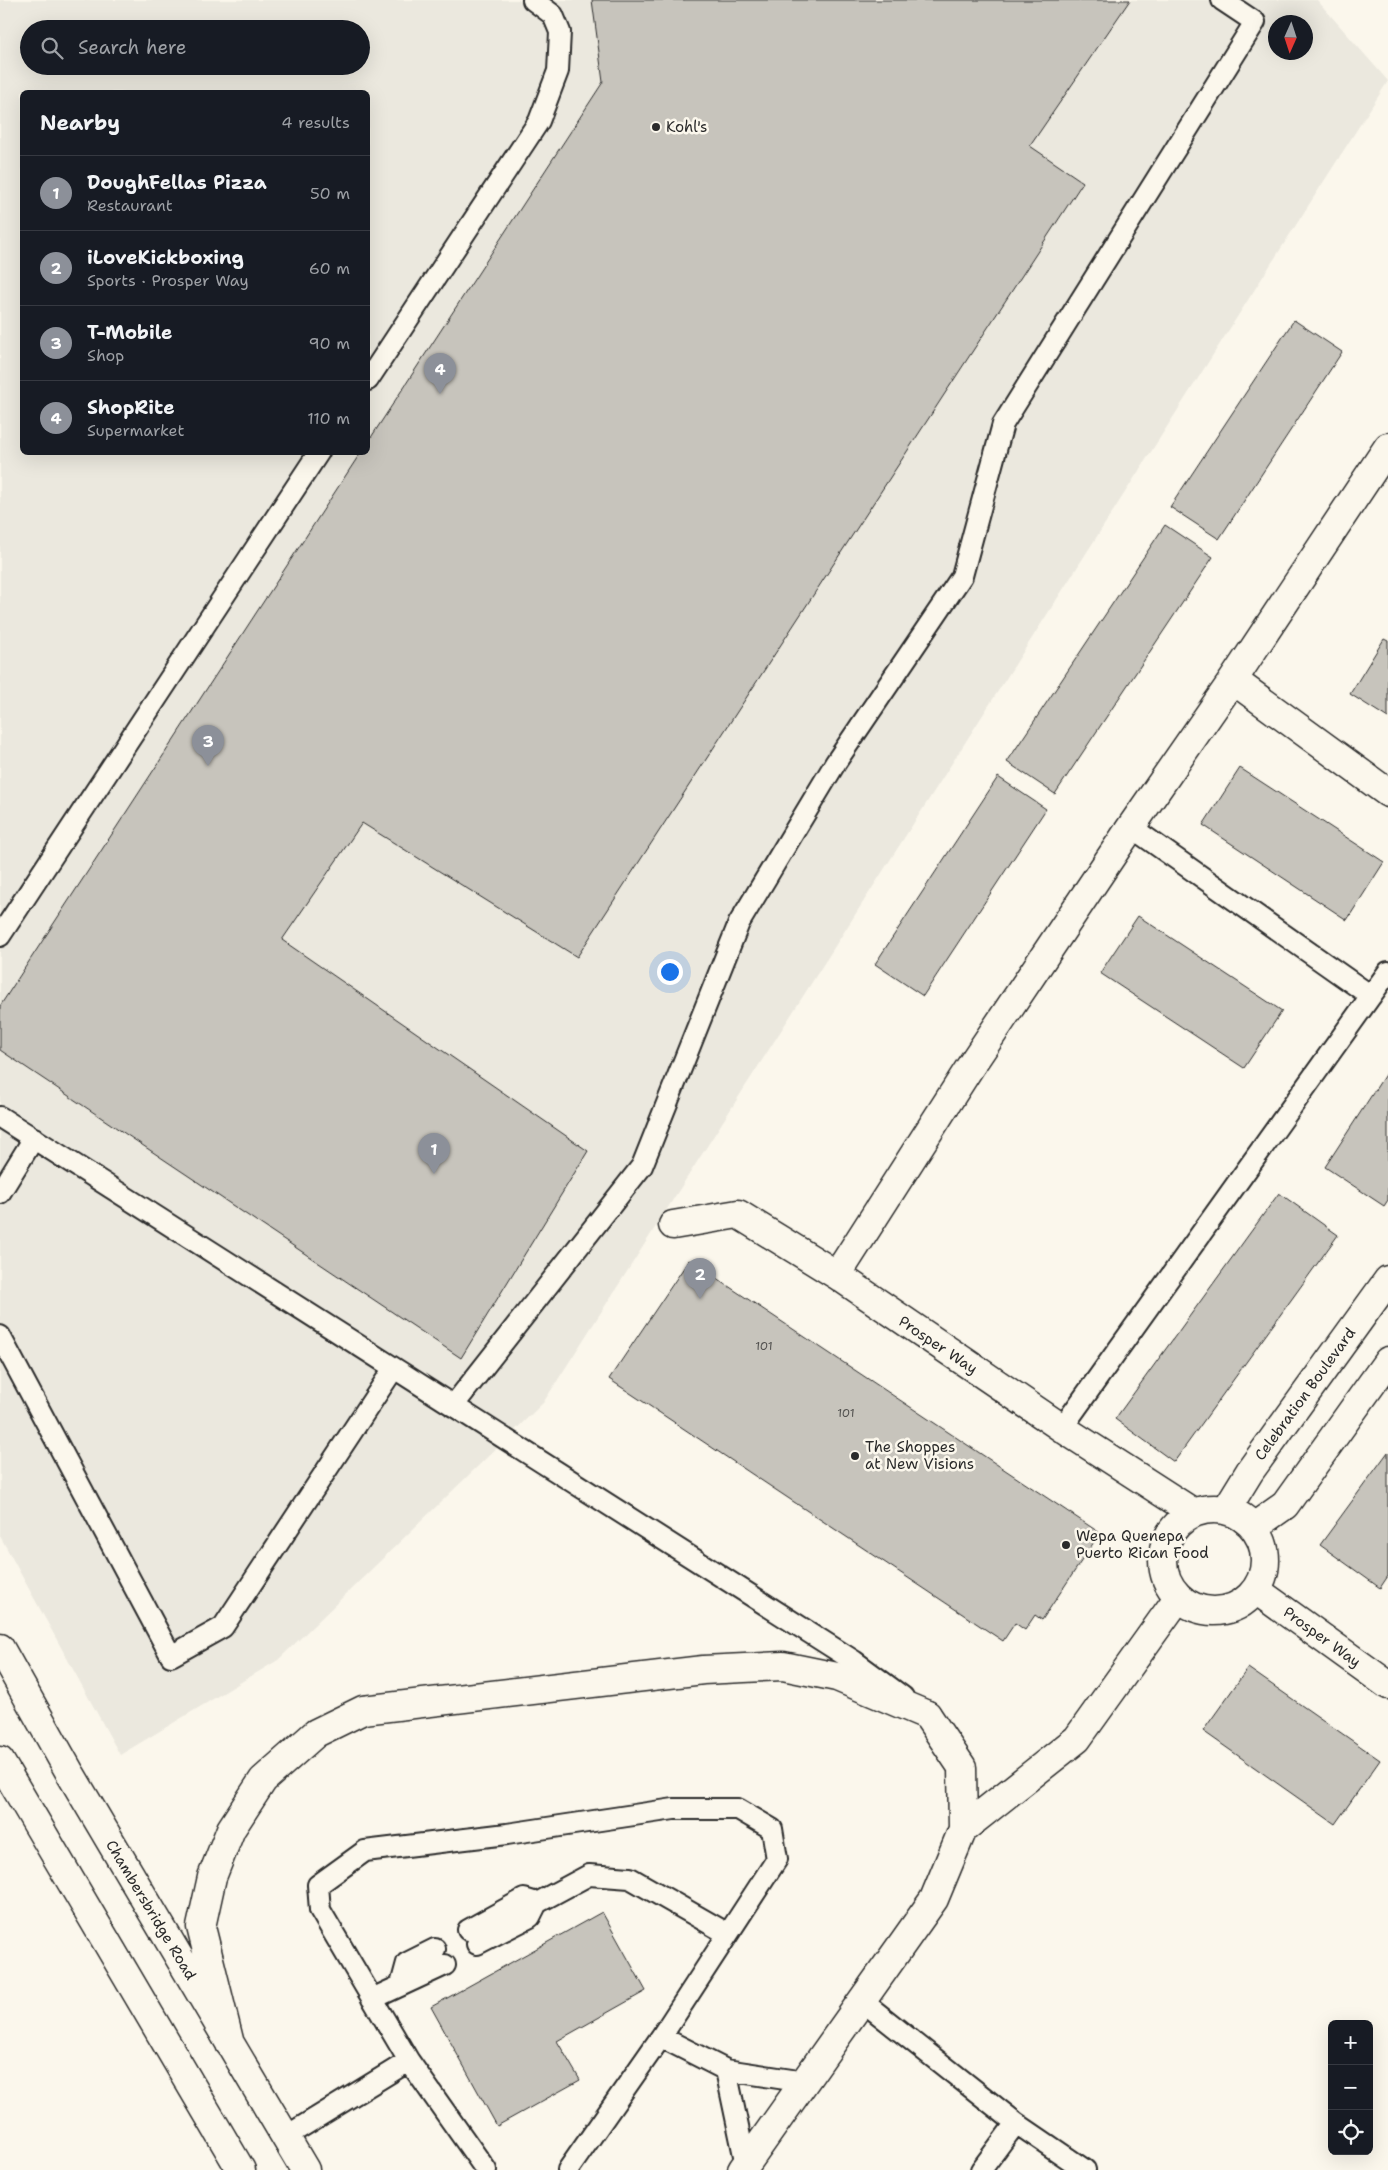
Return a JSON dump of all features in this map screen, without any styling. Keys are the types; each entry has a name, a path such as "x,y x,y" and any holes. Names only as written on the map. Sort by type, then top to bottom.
{"street":[{"path":"837,1276 970,1068 1130,827 1233,680 1388,447"},
{"path":"1233,680 1388,793"},
{"name":"Prosper Way","path":"673,1225 738,1214 837,1276 1062,1428 1194,1513"},
{"name":"Celebration Boulevard","path":"1226,1510 1250,1471 1388,1280"},
{"path":"1254,1527 1285,1505 1388,1362"},
{"path":"1210,1509 1226,1510 1242,1517 1254,1527 1262,1542 1265,1558 1263,1574 1256,1590 1243,1602 1227,1610 1210,1611 1193,1607 1178,1598 1168,1584 1162,1567 1163,1549 1169,1534 1180,1521 1194,1513 1210,1509"},
{"name":"Prosper Way","path":"1256,1590 1385,1676"},
{"path":"963,1829 1077,1740 1178,1598"},
{"name":"Chambersbridge Road","path":"0,1648 70,1773 305,2170"},
{"path":"230,2044 201,1927 212,1877 231,1829 263,1780 316,1733 363,1710 704,1670 783,1666 837,1677 927,1715 962,1767 963,1829 934,1899 744,2168"},
{"path":"0,1761 241,2170"}],"lane":[{"path":"370,377 539,121 558,71 560,32 553,15 533,0"},
{"path":"453,1406 642,1166 739,923 836,762 962,576 1003,424 1255,22 1222,0"},
{"path":"0,936 317,455"},
{"path":"1130,827 1371,996"},
{"path":"1062,1428 1388,972"},
{"path":"0,1117 854,1661 927,1715"},
{"path":"0,1194 34,1138"},
{"path":"0,1336 171,1656 223,1628 394,1368"},
{"path":"486,2170 409,2061 320,1910 318,1885 365,1851 507,1834 674,1809 738,1808 772,1829 777,1859 661,2036 568,2170"},
{"path":"473,1937 530,1917 537,1903 589,1875 630,1878 728,1934"},
{"path":"372,1998 400,1985 440,1957"},
{"path":"862,2001 1016,2123 1085,2170"},
{"path":"661,2036 726,2070 805,2082"},
{"path":"285,2137 409,2061"},
{"path":"726,2070 744,2168"},
{"path":"981,2170 1016,2123"}],"shaded area":[{"path":"0,0 1317,0 1388,81 543,1403 278,1660 120,1755 0,1536"}],"building":[{"path":"592,0 1130,0 1030,146 1083,182 577,957 362,823 282,940 588,1151 461,1358 0,1050 0,1006 359,455 370,455 370,439 603,82"},
{"path":"1294,320 1342,352 1219,539 1170,507"},
{"path":"1165,525 1213,557 1055,794 1007,762"},
{"path":"1384,639 1388,641 1388,718 1350,694"},
{"path":"1240,768 1384,862 1347,920 1203,825"},
{"path":"998,777 1046,809 923,996 875,964"},
{"path":"1138,916 1282,1011 1244,1068 1100,973"},
{"path":"1388,1070 1388,1200 1384,1206 1325,1167"},
{"path":"1279,1193 1338,1235 1174,1462 1115,1419"},
{"name":"The Shoppes at New Visions","path":"689,1260 1100,1533 1042,1620 1035,1615 1025,1630 1015,1623 1003,1641 609,1379"},
{"path":"1388,1452 1388,1576 1380,1588 1320,1545"},
{"path":"1248,1668 1380,1760 1335,1824 1203,1731"},
{"path":"602,1912 646,1991 557,2041 580,2080 497,2126 431,2007"}],"place":[{"name":"Kohl's","path":"656,127"},
{"name":"ShopRite","path":"440,394"},
{"name":"T-Mobile","path":"208,766"},
{"name":"DoughFellas Pizza","path":"434,1174"},
{"name":"iLoveKickboxing","path":"700,1299"},
{"name":"The Shoppes at New Visions","path":"855,1456"},
{"name":"Wepa Quenepa Puerto Rican Food","path":"1066,1545"}]}
